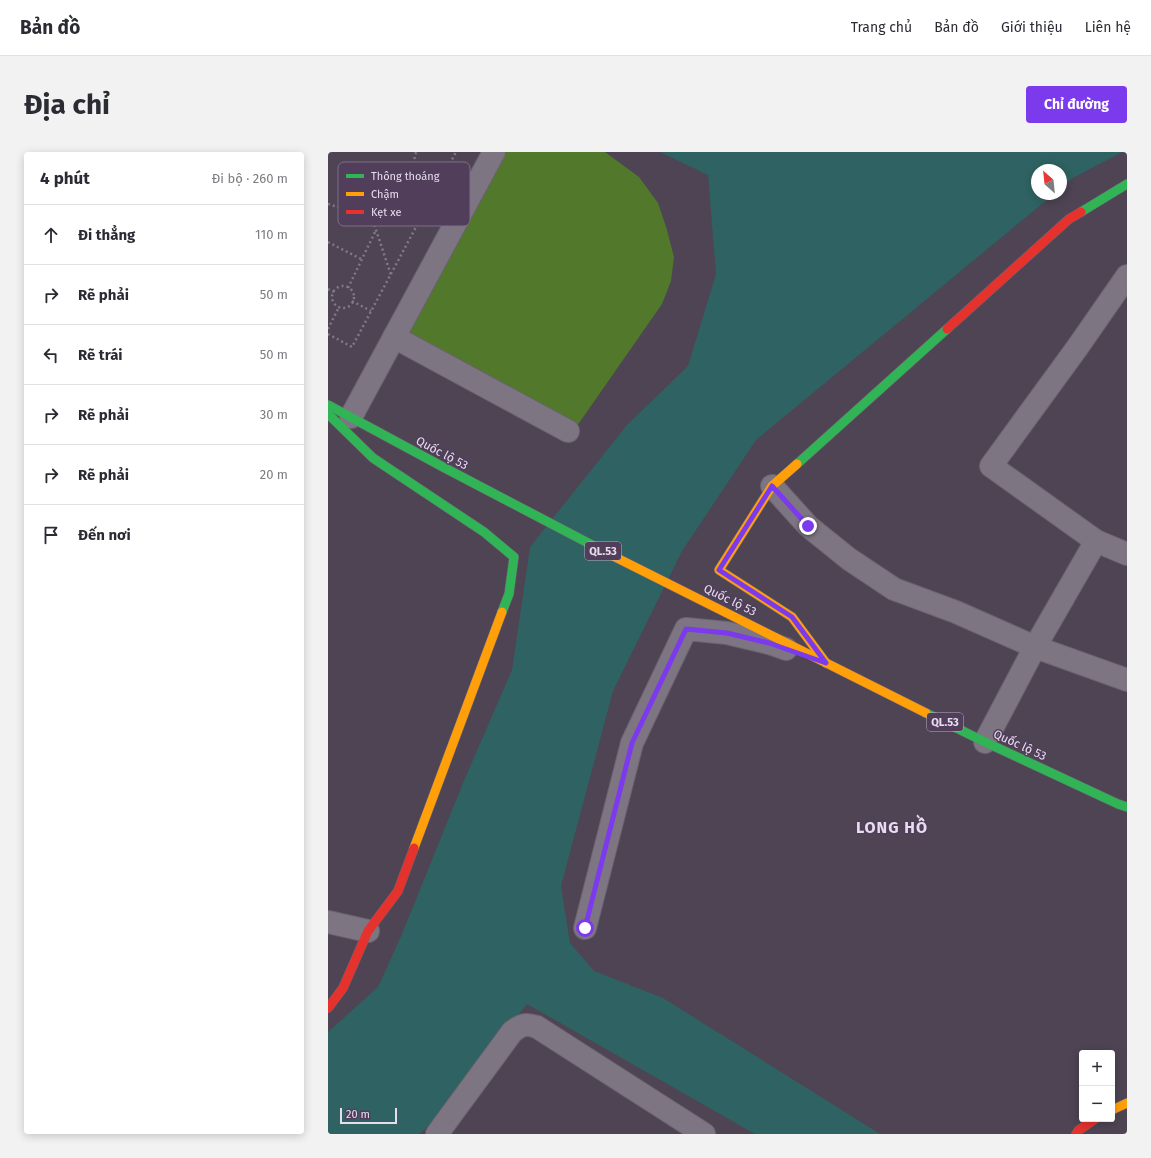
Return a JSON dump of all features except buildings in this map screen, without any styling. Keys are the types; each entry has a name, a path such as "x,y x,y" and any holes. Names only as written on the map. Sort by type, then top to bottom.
{"main road":[{"path":"826,663 792,617 719,570 772,486 1069,219 1127,184"},
{"name":"Quốc lộ 53","path":"328,405 611,555 985,742 1127,807"},
{"path":"328,414 373,458 484,532 514,557 509,594 398,891 368,931 343,988 328,1008"},
{"path":"1115,1109 1127,1103"},
{"path":"1078,1132 1091,1122"}],"street":[{"path":"470,197 494,152"},
{"path":"351,417 454,226"},
{"path":"1127,276 1078,348 991,466 1096,541 1127,554"},
{"path":"394,336 568,431"},
{"path":"772,486 808,526 848,559 894,589 956,612 1035,647 1127,680"},
{"path":"985,742 1035,647 1096,541"},
{"path":"585,928 632,743 686,629 727,633 769,643 826,663"},
{"path":"328,922 368,931"},
{"path":"437,1134 512,1032 520,1026 530,1024 537,1027 704,1134"}],"path":[{"path":"413,162 416,152"},
{"path":"451,162 456,152"},
{"path":"328,204 338,207"},
{"path":"375,226 391,275"},
{"path":"328,334 352,347 417,226"},
{"path":"348,288 376,230"},
{"path":"328,242 362,259"},
{"path":"341,286 348,288 354,296 352,301 346,307 339,307 332,300 334,292 341,286"},
{"path":"328,289 334,292"},
{"path":"352,301 371,311"},
{"path":"328,329 339,307"}],"green space":[{"path":"501,152 605,152 639,177 658,203 674,257 671,281 662,304 577,426 407,334 463,226 470,226 470,212"}],"shaded area":[{"path":"660,152 1122,152 1073,178 1067,183 1067,164 1031,164 1031,200 1047,200 756,440 682,551 613,691 561,886 570,943 594,971 663,998 880,1134 755,1134 527,1004 432,1123 419,1134 328,1134 328,1032 378,987 402,934 463,783 512,670 530,547 627,425 688,366 716,274 708,175"}],"traffic: fast":[{"path":"1081,212 1127,184"},
{"path":"797,464 947,329"},
{"path":"328,405 613,556"},
{"path":"328,414 373,458 484,532 514,557 509,594 502,612"},
{"path":"926,713 985,742 1127,807"}],"traffic: slow":[{"path":"797,464 772,486 719,570 792,617 826,663"},
{"path":"613,556 926,713"},
{"path":"414,848 502,612"},
{"path":"1115,1109 1127,1103"}],"traffic: jam":[{"path":"947,329 1069,219 1081,212"},
{"path":"328,1008 343,988 368,931 398,891 414,848"},
{"path":"1076,1134 1091,1122"}],"district":[{"name":"LONG HỒ","path":"892,827"}],"route":[{"path":"585,928 632,743 686,629 727,633 769,643 826,663 792,617 719,570 772,486 808,526"}]}
